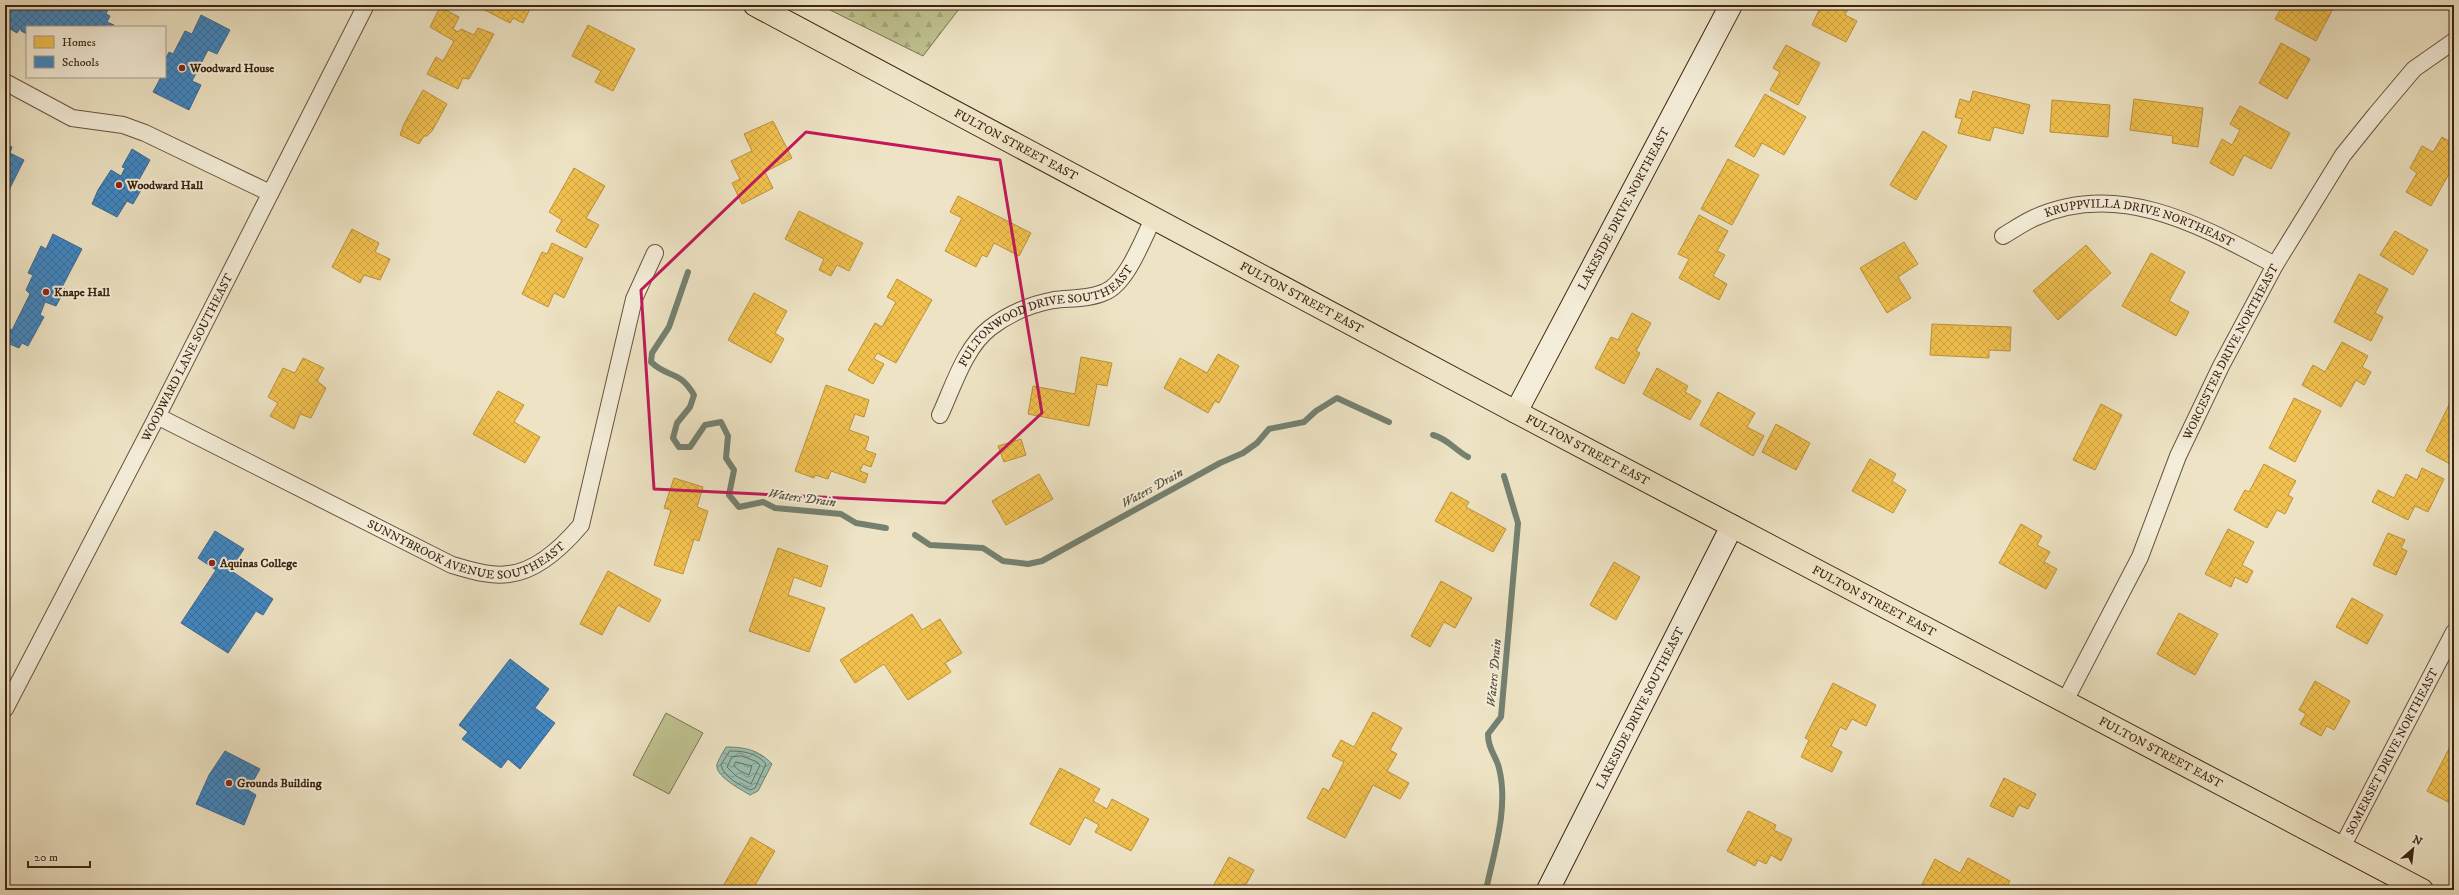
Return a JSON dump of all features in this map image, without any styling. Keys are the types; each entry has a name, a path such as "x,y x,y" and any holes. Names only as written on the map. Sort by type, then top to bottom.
{"main road":[{"name":"FULTON STREET EAST","path":"755,5 1516,412 2065,701 2341,849 2422,890"}],"street":[{"name":"WOODWARD LANE SOUTHEAST","path":"5,709 157,416 366,5"},
{"name":"LAKESIDE DRIVE NORTHEAST","path":"1516,412 1732,5"},
{"name":"WORCESTER DRIVE NORTHEAST","path":"2065,701 2140,557 2178,456 2221,366 2275,265 2352,143 2414,69 2454,41"},
{"path":"5,82 72,118 123,125 145,133 270,193"},
{"name":"KRUPPVILLA DRIVE NORTHEAST","path":"2003,236 2034,218 2057,209 2084,204 2127,205 2156,210 2203,227 2275,265"},
{"name":"FULTONWOOD DRIVE SOUTHEAST","path":"940,415 970,351 989,329 1020,310 1053,300 1083,298 1106,292 1120,279 1132,262 1153,219"},
{"name":"SUNNYBROOK AVENUE SOUTHEAST","path":"157,416 452,565 483,574 510,574 536,564 564,546 580,525 634,299 655,253"},
{"name":"LAKESIDE DRIVE SOUTHEAST","path":"1548,890 1732,526"},
{"name":"SOMERSET DRIVE NORTHEAST","path":"2341,849 2454,632"}],"highlighted area":[{"path":"806,132 1000,160 1042,413 945,503 654,489 641,290"}],"green space":[{"path":"820,5 962,5 923,56"},
{"path":"666,713 703,733 669,794 633,775"}],"water":[{"path":"726,747 757,752 772,764 758,791 750,795 729,782 717,769 717,764"}],"building: Homes":[{"path":"475,5 532,5 523,23 513,18 510,23"},
{"path":"1809,5 1850,5 1845,15 1857,21 1846,42 1812,25 1819,10"},
{"path":"2283,5 2335,5 2316,41 2275,19"},
{"path":"440,7 459,17 453,29 458,32 461,29 474,35 478,28 494,34 469,79 463,78 458,89 427,74 436,57 443,61 454,41 430,27"},
{"path":"588,25 635,49 613,91 595,82 601,71 572,56"},
{"path":"2281,43 2310,59 2287,99 2259,83"},
{"path":"1786,45 1820,63 1798,105 1770,90 1780,72 1773,68"},
{"path":"423,90 447,104 432,131 427,136 424,136 419,144 400,135 404,124"},
{"path":"1973,91 2030,105 2023,134 1994,127 1990,141 1958,133 1962,119 1955,117 1960,99 1970,102"},
{"path":"1765,94 1806,117 1784,155 1762,143 1754,157 1735,146"},
{"path":"2134,99 2203,108 2198,147 2172,143 2173,136 2130,130"},
{"path":"2052,100 2110,105 2108,137 2050,132"},
{"path":"2240,106 2290,133 2271,169 2244,155 2233,176 2210,163 2222,139 2232,145 2240,130 2230,124"},
{"path":"773,121 792,158 765,172 773,188 742,204 732,183 740,179 731,161 752,151 744,134"},
{"path":"1923,131 1947,146 1916,200 1890,185"},
{"path":"2442,137 2454,144 2454,165 2431,206 2406,192 2417,173 2410,168 2422,146 2433,152"},
{"path":"1728,159 1759,175 1732,225 1701,209"},
{"path":"574,168 605,186 586,218 599,225 586,248 556,231 562,220 549,212"},
{"path":"958,196 1031,233 1019,256 994,243 987,257 982,255 976,267 945,251 962,218 950,212"},
{"path":"799,211 863,243 849,271 837,265 831,276 819,270 824,259 785,239"},
{"path":"1699,215 1728,231 1717,251 1725,255 1713,276 1727,284 1719,300 1679,278 1689,259 1678,254"},
{"path":"352,229 379,243 375,252 390,259 380,280 364,275 360,283 332,267"},
{"path":"2395,231 2428,250 2413,275 2380,255"},
{"path":"1904,242 1918,264 1898,277 1911,298 1887,313 1860,268"},
{"path":"552,243 583,258 564,298 554,293 548,307 522,294 542,252 547,254"},
{"path":"2086,245 2111,273 2058,320 2033,291"},
{"path":"2151,253 2185,272 2169,301 2189,312 2176,336 2122,306"},
{"path":"2359,274 2388,289 2375,313 2383,317 2371,341 2334,322"},
{"path":"897,279 932,300 896,363 877,353 874,359 884,364 873,384 848,370 875,323 882,327 896,302 887,297"},
{"path":"754,293 787,311 775,333 784,339 771,363 728,340"},
{"path":"1632,313 1651,323 1636,351 1640,353 1624,384 1595,368 1611,337 1618,340"},
{"path":"1932,324 2011,327 2010,351 1989,350 1989,358 1930,355"},
{"path":"2342,342 2368,356 2362,367 2371,372 2364,385 2356,380 2341,407 2302,385 2313,365 2325,372"},
{"path":"1218,354 1239,366 1219,403 1215,401 1208,413 1164,388 1180,358 1207,373"},
{"path":"1081,357 1112,363 1107,386 1097,384 1089,426 1028,414 1033,386 1075,394"},
{"path":"303,358 324,368 317,381 326,388 311,418 300,414 294,429 270,416 278,403 268,397 283,368 295,373"},
{"path":"1657,368 1688,386 1685,392 1701,401 1690,420 1643,394"},
{"path":"826,385 869,400 864,417 855,414 849,430 869,437 865,450 876,454 871,467 863,464 860,471 868,474 865,483 831,471 828,479 815,475 814,478 795,471"},
{"path":"498,391 524,405 514,422 540,437 525,463 473,434"},
{"path":"1718,392 1755,413 1747,427 1764,436 1753,456 1700,425"},
{"path":"2294,398 2321,411 2295,462 2269,448"},
{"path":"2451,401 2454,403 2454,457 2450,464 2426,451"},
{"path":"2101,404 2122,415 2095,470 2073,460"},
{"path":"1776,424 1810,443 1796,470 1762,452"},
{"path":"1021,439 1026,455 1004,462 998,446"},
{"path":"1870,459 1896,474 1892,481 1906,490 1893,513 1852,491"},
{"path":"2264,464 2296,481 2288,495 2293,498 2285,514 2277,510 2267,528 2234,510 2245,490 2249,492"},
{"path":"2422,468 2444,479 2428,512 2415,506 2408,520 2372,502 2378,490 2394,498 2406,474 2417,480"},
{"path":"1039,474 1053,499 1006,525 992,501"},
{"path":"674,478 703,487 697,507 708,511 699,541 694,539 683,574 654,565 671,510 664,508"},
{"path":"1451,492 1469,502 1466,507 1506,529 1493,552 1435,521"},
{"path":"2021,524 2042,536 2037,545 2050,552 2044,562 2057,569 2046,589 1999,563"},
{"path":"2228,529 2254,542 2242,565 2253,571 2247,583 2235,577 2231,587 2205,574"},
{"path":"2388,533 2405,540 2401,548 2407,551 2396,575 2373,565"},
{"path":"778,548 828,566 821,587 794,577 788,595 825,608 809,652 749,631"},
{"path":"1614,562 1640,577 1616,620 1590,605"},
{"path":"608,571 661,600 649,622 618,605 602,635 580,624"},
{"path":"1441,581 1472,598 1455,628 1444,622 1430,647 1411,636"},
{"path":"2352,598 2383,615 2367,644 2336,627"},
{"path":"2179,613 2218,634 2195,675 2157,654"},
{"path":"912,614 922,630 940,619 962,653 945,663 951,672 908,700 884,664 855,683 840,660"},
{"path":"2315,681 2350,701 2334,730 2327,726 2321,736 2300,724 2306,714 2299,710"},
{"path":"1833,683 1876,705 1866,726 1852,719 1846,730 1840,727 1831,746 1842,752 1832,772 1801,757 1809,740 1805,738"},
{"path":"1373,712 1402,728 1390,750 1397,754 1387,771 1409,783 1400,799 1373,785 1345,838 1307,818 1323,788 1329,791 1344,762 1332,756 1341,740 1354,747"},
{"path":"2451,745 2454,746 2454,805 2427,791"},
{"path":"1060,768 1100,789 1093,801 1107,809 1112,799 1149,819 1131,851 1095,832 1099,825 1085,817 1070,845 1030,824"},
{"path":"2004,778 2036,794 2028,809 2019,805 2013,817 1990,806"},
{"path":"1748,811 1776,825 1774,830 1792,839 1781,861 1771,855 1766,864 1758,860 1755,866 1727,851"},
{"path":"751,837 775,851 752,890 721,890"},
{"path":"1229,857 1254,870 1243,890 1211,890"},
{"path":"1968,858 2010,881 2005,890 1919,890 1935,859 1960,873"}],"building: Schools":[{"path":"5,5 106,5 109,7 106,14 110,16 107,22 114,25 26,26 26,34 21,31 21,27 17,33 5,26"},
{"name":"Woodward House","path":"201,15 230,30 217,54 208,50 192,81 201,85 189,110 153,92 160,78 166,78 166,58 169,52 173,54 185,31 192,34"},
{"path":"5,144 12,147 10,153 24,160 5,198"},
{"name":"Woodward Hall","path":"132,149 150,160 135,187 141,190 133,204 127,201 117,217 92,204 98,190 111,170 121,176 125,168 122,167"},
{"name":"Knape Hall","path":"53,234 82,249 62,287 65,289 56,306 45,302 40,315 44,317 28,346 22,343 19,348 5,342 5,339 10,329 12,330 30,294 26,290 33,275 28,273 41,246 46,249"},
{"path":"215,531 244,549 230,570 273,599 263,615 256,611 228,653 181,623 216,570 198,558"},
{"path":"510,659 549,689 535,708 555,723 520,769 508,759 501,768 462,739 468,732 459,725"},
{"name":"Grounds Building","path":"225,751 260,769 248,790 256,795 244,825 196,804 209,775"}],"waterway":[{"name":"Waters Drain","path":"688,272 669,327 652,353 651,362 663,371 683,381 694,395 690,407 677,423 673,438 679,447 690,447 705,425 721,422 728,436 726,458 734,470 729,495 739,507 763,502 775,508 841,514 856,523 886,528"},
{"name":"Waters Drain","path":"915,535 930,545 983,548 1003,561 1028,564 1042,561 1220,463 1243,453 1257,443 1269,429 1304,422 1316,411 1337,398 1389,422"},
{"name":"Waters Drain","path":"1433,435 1443,439 1468,457"},
{"name":"Waters Drain","path":"1486,890 1499,829 1502,798 1502,783 1498,763 1489,744 1488,734 1501,717 1518,523 1504,476"}],"place":[{"name":"Woodward House","path":"182,68"},
{"name":"Woodward Hall","path":"119,185"},
{"name":"Knape Hall","path":"46,292"},
{"name":"Aquinas College","path":"212,563"},
{"name":"Grounds Building","path":"229,783"}]}
